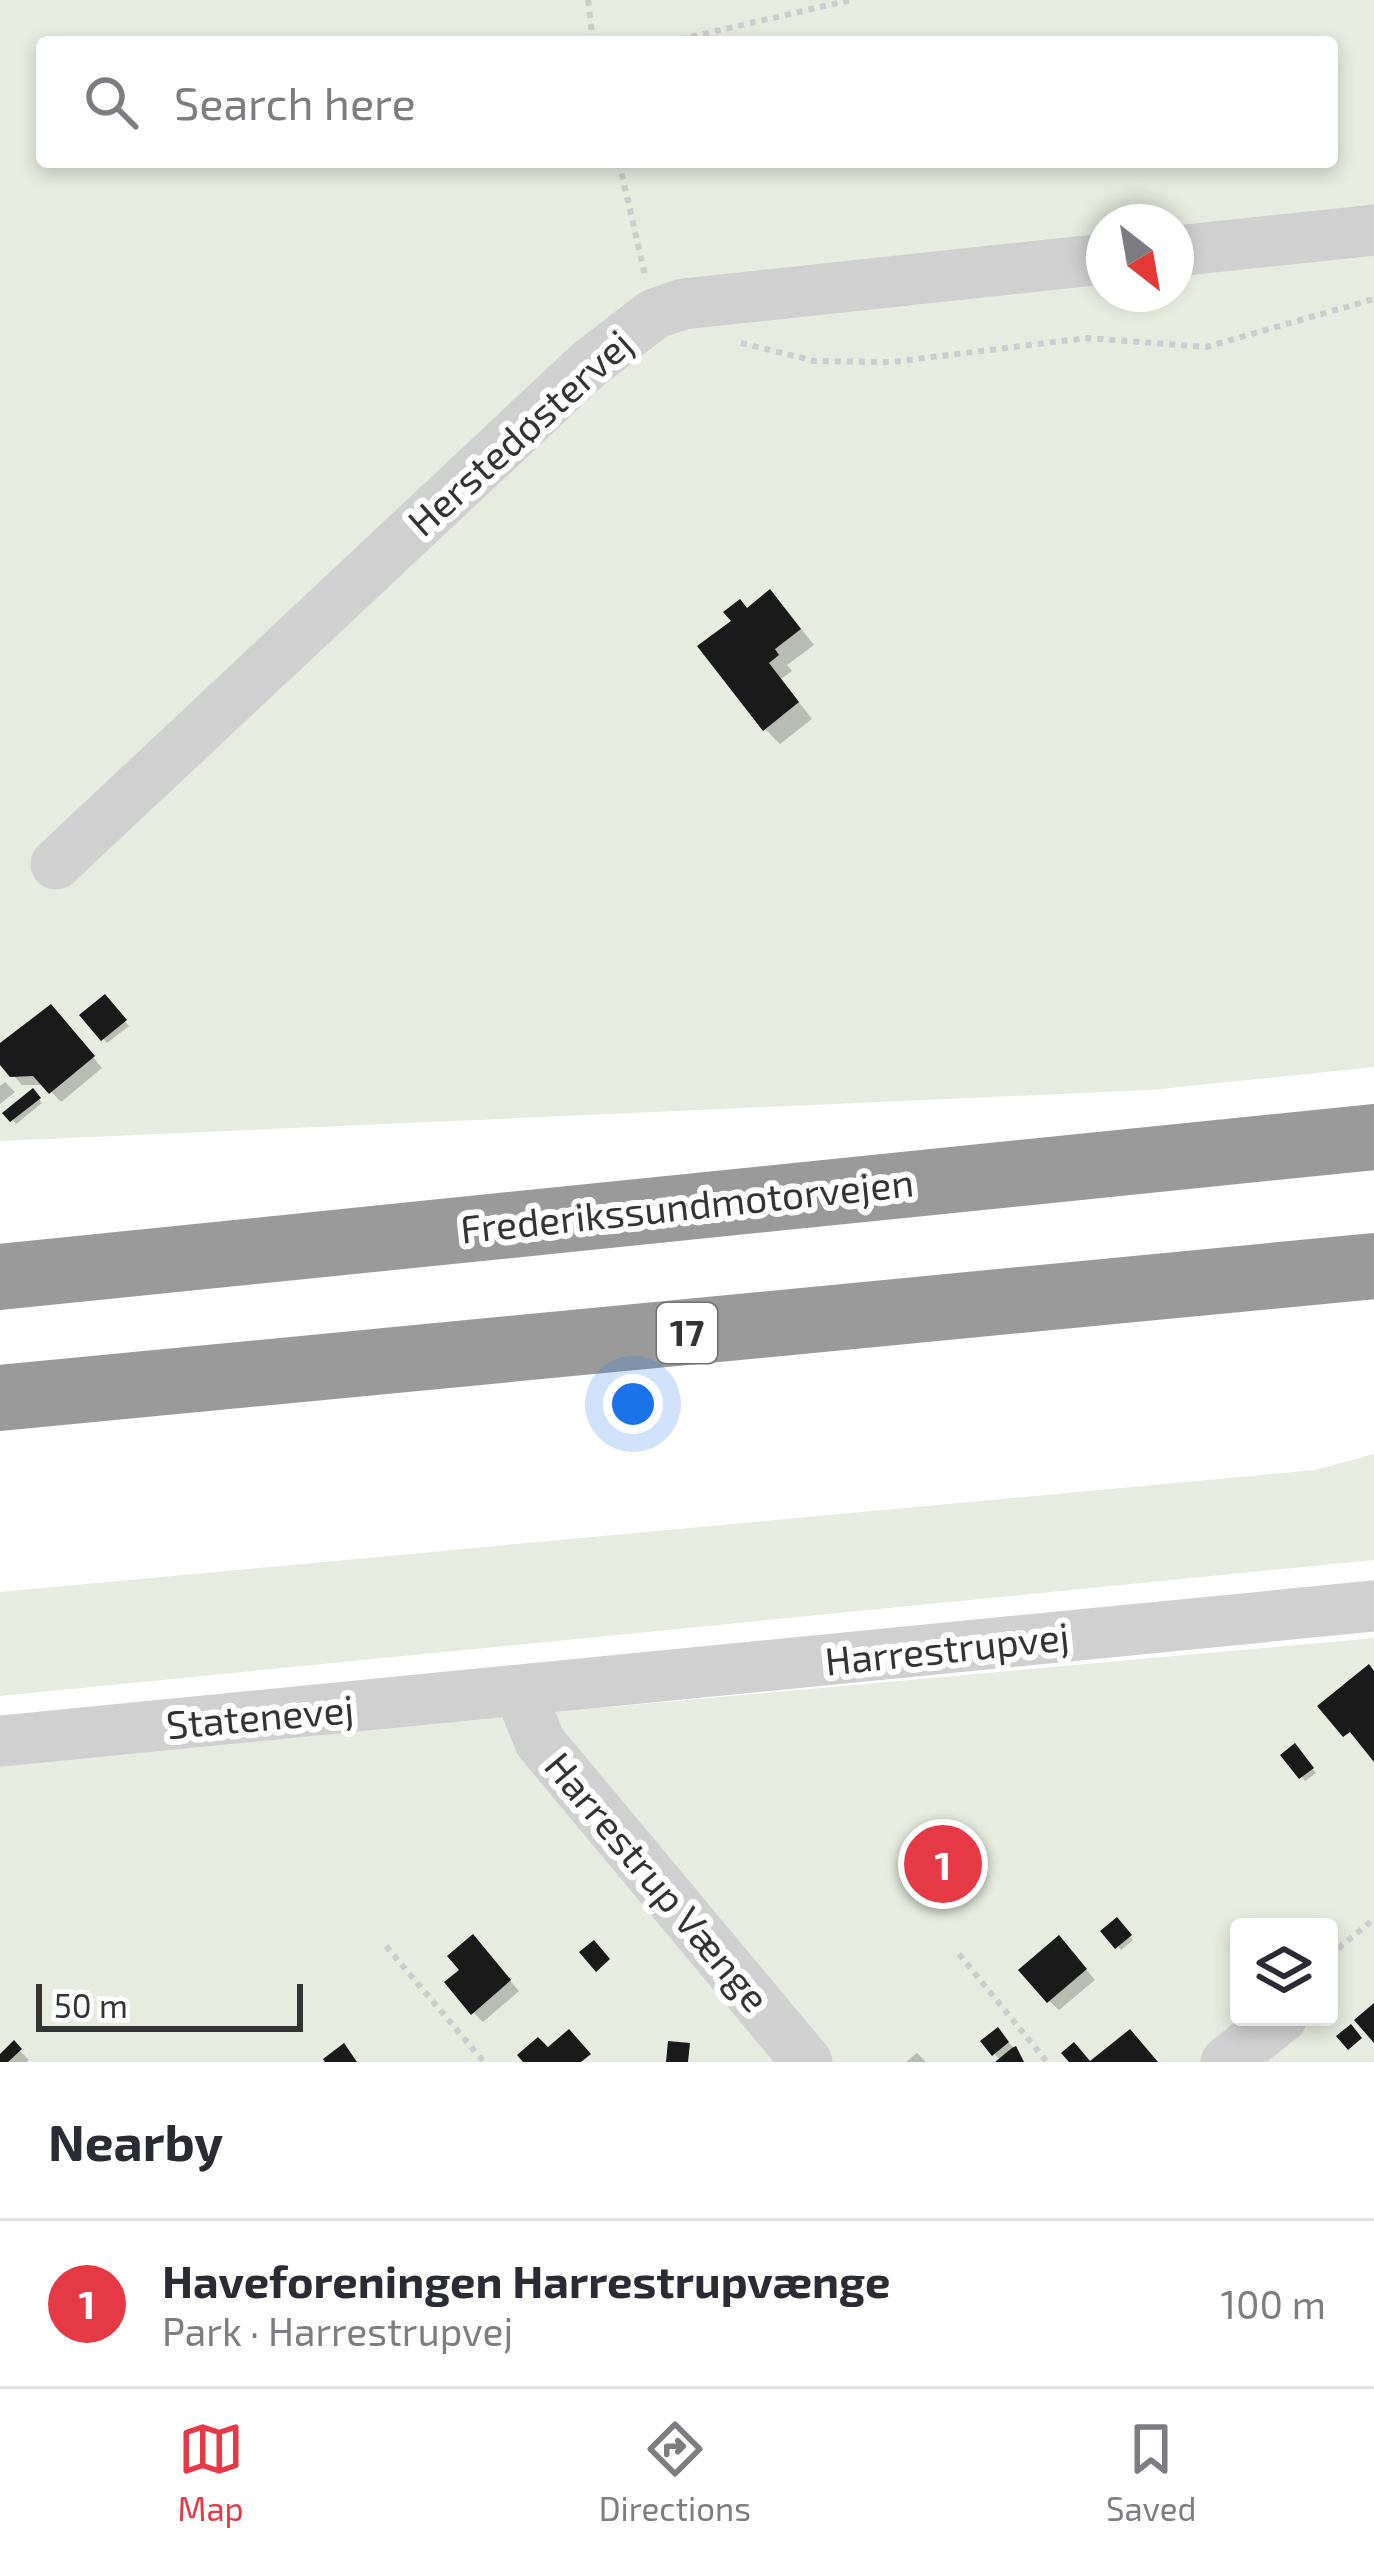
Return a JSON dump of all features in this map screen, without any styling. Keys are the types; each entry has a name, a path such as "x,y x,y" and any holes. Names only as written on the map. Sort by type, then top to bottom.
{"highway":[{"name":"Frederikssundmotorvejen","path":"0,1277 1374,1137"},
{"name":"17","path":"0,1398 1374,1266"}],"street":[{"path":"1194,249 1374,230"},
{"path":"669,309 1086,261"},
{"name":"Herstedøstervej","path":"56,864 589,364 669,309"},
{"name":"Harrestrupvej","path":"520,1693 1374,1606"},
{"name":"Statenevej","path":"0,1741 520,1693"},
{"name":"Harrestrup Vænge","path":"520,1693 540,1742 807,2062"},
{"path":"1226,2062 1271,2026"}],"path":[{"path":"588,0 592,36"},
{"path":"694,36 851,0"},
{"path":"621,168 669,309 752,349 815,361 892,362 1087,338 1206,347 1374,299"},
{"path":"1338,1949 1374,1919"},
{"path":"386,1946 484,2062"},
{"path":"959,1954 1047,2062"}],"shaded area":[{"path":"0,0 1374,0 1374,1067 1150,1090 0,1141"},
{"path":"1374,1454 1374,1560 0,1696 0,1592 1315,1470"},
{"path":"1374,1638 1374,2062 0,2062 0,1762"}],"building":[{"path":"770,589 801,629 775,649 779,655 769,663 799,702 763,731 697,646 731,621 723,612 740,599 747,608"},
{"path":"105,994 127,1020 101,1041 79,1015"},
{"path":"51,1004 95,1056 49,1094 33,1076 10,1077 0,1065 0,1043"},
{"path":"33,1088 41,1098 10,1122 2,1113"},
{"path":"1369,1664 1374,1671 1374,1762 1350,1732 1343,1737 1317,1706"},
{"path":"1295,1743 1314,1768 1299,1779 1280,1755"},
{"path":"1117,1917 1132,1935 1115,1949 1100,1931"},
{"path":"473,1934 511,1980 471,2015 444,1982 459,1970 447,1956"},
{"path":"1059,1935 1087,1969 1047,2003 1018,1970"},
{"path":"594,1940 610,1959 596,1972 579,1952"},
{"path":"1374,2003 1374,2043 1354,2020"},
{"path":"1351,2024 1362,2038 1348,2050 1336,2036"},
{"path":"998,2027 1009,2042 992,2056 980,2041"},
{"path":"569,2029 591,2054 581,2062 523,2062 517,2055 538,2037 548,2047"},
{"path":"1130,2029 1158,2062 1069,2062 1061,2053 1074,2042 1090,2061"},
{"path":"14,2040 22,2049 8,2062 0,2062 0,2054"},
{"path":"668,2041 690,2043 688,2062 666,2062"},
{"path":"344,2043 357,2062 325,2062 323,2059"},
{"path":"1016,2046 1024,2062 995,2062 1012,2048"}],"place":[{"name":"Haveforeningen Harrestrupvænge","path":"943,1864"}]}
